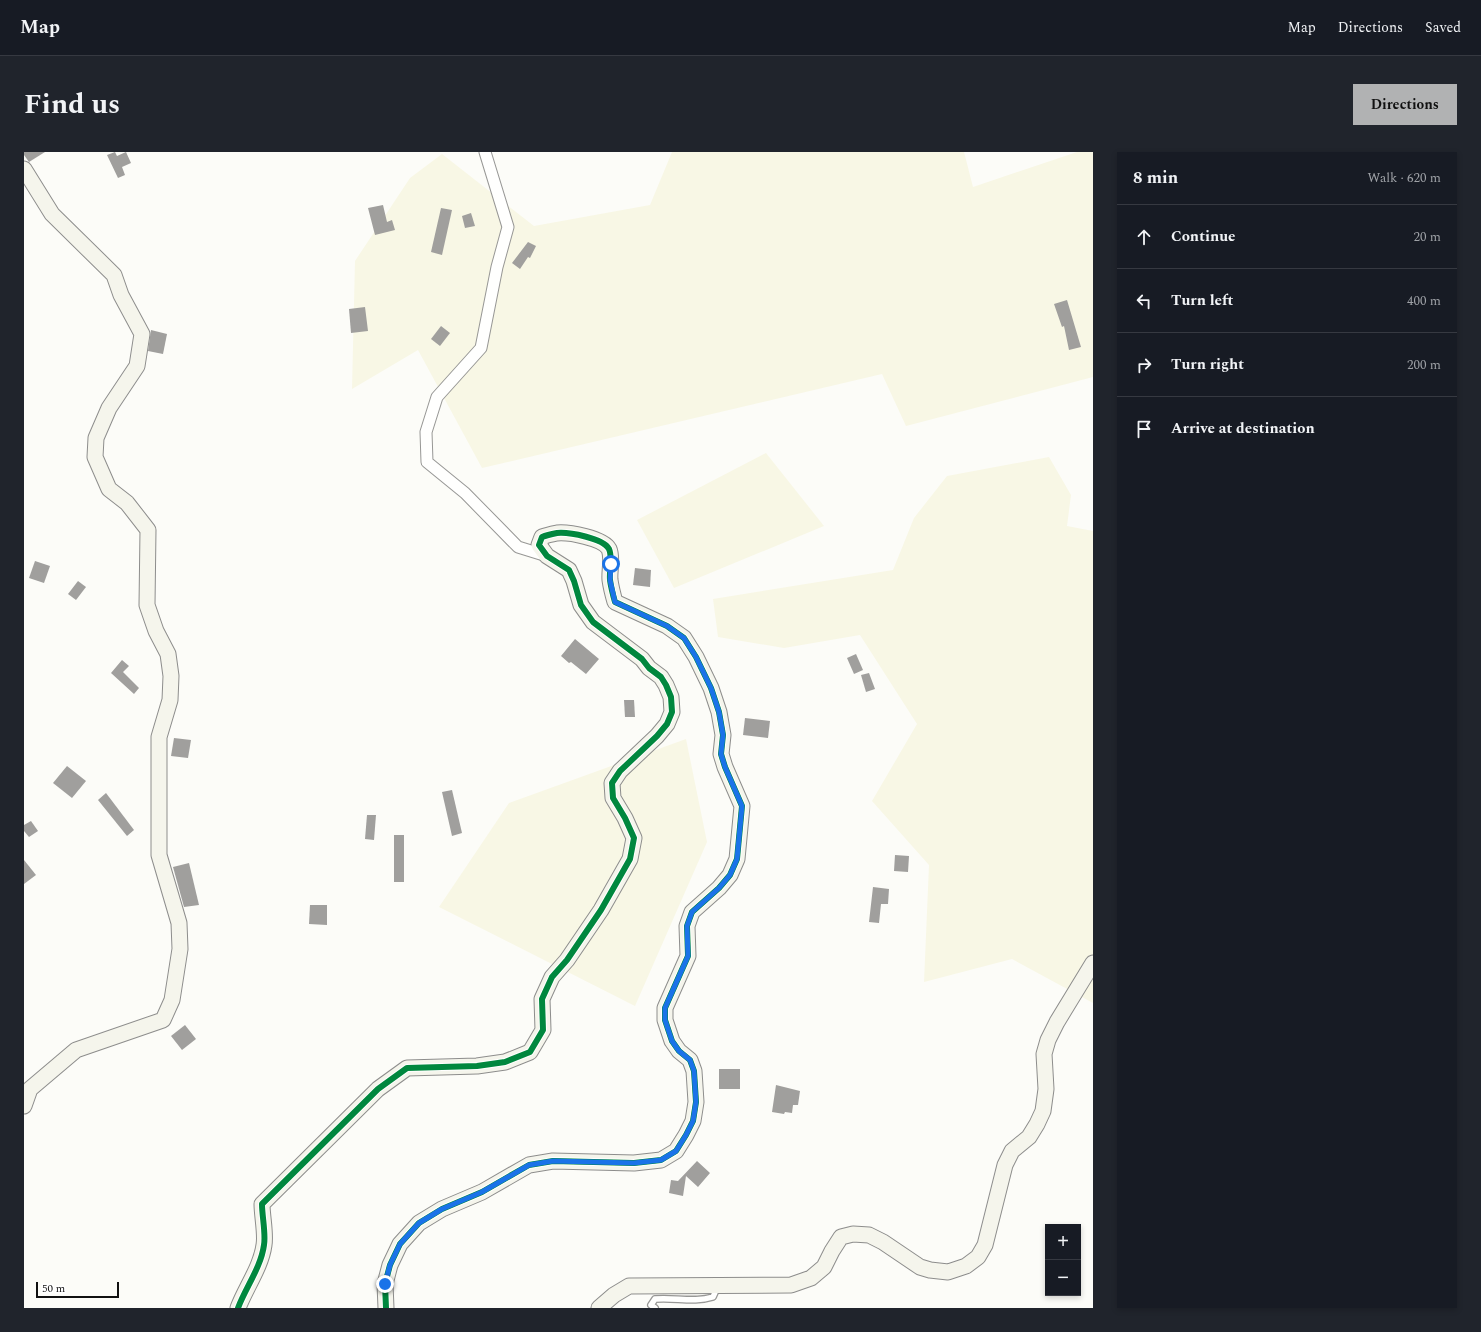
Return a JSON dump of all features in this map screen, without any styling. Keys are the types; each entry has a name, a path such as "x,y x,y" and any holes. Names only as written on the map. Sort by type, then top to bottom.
{"street":[{"path":"238,1308 243,1294 258,1266 264,1244 262,1204 378,1089 407,1068 477,1066 505,1062 530,1052 543,1030 542,999 552,978 601,910 630,859 634,838 614,798 612,783 620,771 657,736 667,724 672,712 671,697 661,677 649,668 642,659 593,622 581,605 569,570 547,556 518,547 466,493 427,462 426,432 437,396 481,348 497,268 508,227 485,152"},
{"path":"24,169 52,214 114,275 121,295 142,334 137,366 109,408 96,438 95,457 109,489 127,503 148,530 147,605 156,631 168,654 171,676 170,700 159,737 159,855 179,923 180,949 172,1000 163,1020 76,1050 30,1089 24,1106"},
{"path":"386,1308 385,1284 390,1265 400,1244 419,1223 442,1209 482,1192 529,1165 553,1161 634,1163 661,1160 676,1151 693,1121 696,1102 694,1071 690,1060 679,1051 672,1041 665,1020 665,1008 688,956 687,926 692,912 719,888 730,875 737,859 742,806 721,754 723,735 719,712 711,688 696,657 684,638 667,626 615,602 610,580 611,564 609,549 589,537 571,533 558,533 542,537 539,545 547,556"},
{"path":"599,1308 614,1295 630,1286 791,1285 811,1278 824,1267 841,1237 854,1234 868,1235 883,1242 920,1267 930,1270 948,1272 966,1266 978,1257 985,1245 1005,1165 1012,1151 1029,1137 1037,1124 1042,1111 1046,1089 1044,1054 1048,1040 1057,1022 1093,963"}],"lane":[{"path":"655,1308 651,1305 655,1300 668,1298 702,1300 713,1297 718,1285"}],"green space":[{"path":"672,152 964,152 973,187 1077,152 1093,152 1093,377 906,426 882,374 482,468 418,350 352,389 355,261 410,178 442,154 534,226 650,205"},
{"path":"766,453 824,526 674,588 637,520"},
{"path":"1049,457 1071,495 1067,526 1093,531 1093,1003 1012,959 924,982 929,865 872,801 917,724 860,635 784,648 718,637 713,599 893,570 914,518 947,476"},
{"path":"686,739 707,842 635,1006 439,907 509,803"}],"building":[{"path":"24,152 45,152 29,162 24,155"},
{"path":"115,152 117,156 126,152 131,163 122,167 125,175 118,178 107,155"},
{"path":"383,205 387,222 392,220 395,230 375,235 368,208"},
{"path":"441,208 452,210 442,255 431,252"},
{"path":"471,213 475,226 465,228 462,216"},
{"path":"528,242 536,246 530,258 528,257 520,269 512,263"},
{"path":"1067,300 1081,347 1069,350 1064,326 1062,327 1054,304"},
{"path":"365,307 368,331 351,333 349,309"},
{"path":"441,326 450,333 440,346 431,339"},
{"path":"151,330 167,334 163,354 148,351"},
{"path":"35,561 50,566 44,583 29,578"},
{"path":"635,568 651,570 650,587 633,585"},
{"path":"78,581 86,587 76,600 68,594"},
{"path":"575,639 599,659 586,674 561,656"},
{"path":"856,654 863,670 854,674 847,658"},
{"path":"122,660 129,666 123,672 139,688 134,694 111,673"},
{"path":"869,673 875,689 866,692 861,675"},
{"path":"624,700 634,700 635,717 625,717"},
{"path":"745,718 770,721 768,738 743,735"},
{"path":"174,738 191,740 188,758 171,756"},
{"path":"67,766 86,781 72,798 53,783"},
{"path":"452,790 462,833 452,836 442,792"},
{"path":"106,793 134,830 127,836 98,800"},
{"path":"367,815 376,815 374,840 365,839"},
{"path":"31,821 38,831 29,837 24,831 24,825"},
{"path":"394,835 404,835 404,882 394,882"},
{"path":"895,855 909,856 908,872 894,871"},
{"path":"24,860 36,875 24,884"},
{"path":"189,863 199,905 184,907 173,867"},
{"path":"873,887 889,889 888,904 881,904 879,923 869,922"},
{"path":"310,905 327,905 327,925 309,924"},
{"path":"185,1025 196,1039 182,1050 171,1036"},
{"path":"719,1069 740,1069 740,1089 719,1089"},
{"path":"776,1085 800,1091 798,1105 793,1105 792,1113 785,1112 784,1114 772,1112"},
{"path":"697,1161 710,1173 698,1187 686,1176 683,1196 669,1193 671,1180 678,1181"}],"cycle path":[{"path":"238,1308 257,1269 264,1245 265,1236 262,1204 378,1089 407,1068 477,1066 505,1062 530,1052 543,1030 542,999 552,977 567,960 601,910 630,859 634,838 625,818 613,798 612,783 620,771 657,736 667,724 672,712 671,697 661,677 649,668 642,659 593,622 581,605 569,570 547,556 539,545 542,537 557,533 585,536 606,545 609,549 611,556 610,580 615,602 667,626 684,638 696,657 711,688 719,712 723,735 721,754 742,806 737,859 730,875 719,888 692,912 687,926 688,956 665,1008 665,1020 672,1041 679,1051 690,1060 694,1071 696,1102 693,1121 676,1151 661,1160 634,1163 553,1161 529,1165 482,1192 442,1209 419,1223 400,1244 390,1265 385,1284 386,1308"}],"route":[{"path":"385,1284 390,1265 400,1244 419,1223 442,1209 482,1192 529,1165 553,1161 634,1163 661,1160 676,1151 693,1121 696,1102 694,1071 690,1060 679,1051 672,1041 665,1020 665,1008 688,956 687,926 692,912 719,888 730,875 737,859 742,806 721,754 723,735 719,712 711,688 696,657 684,638 667,626 615,602 610,580 611,564"}]}
